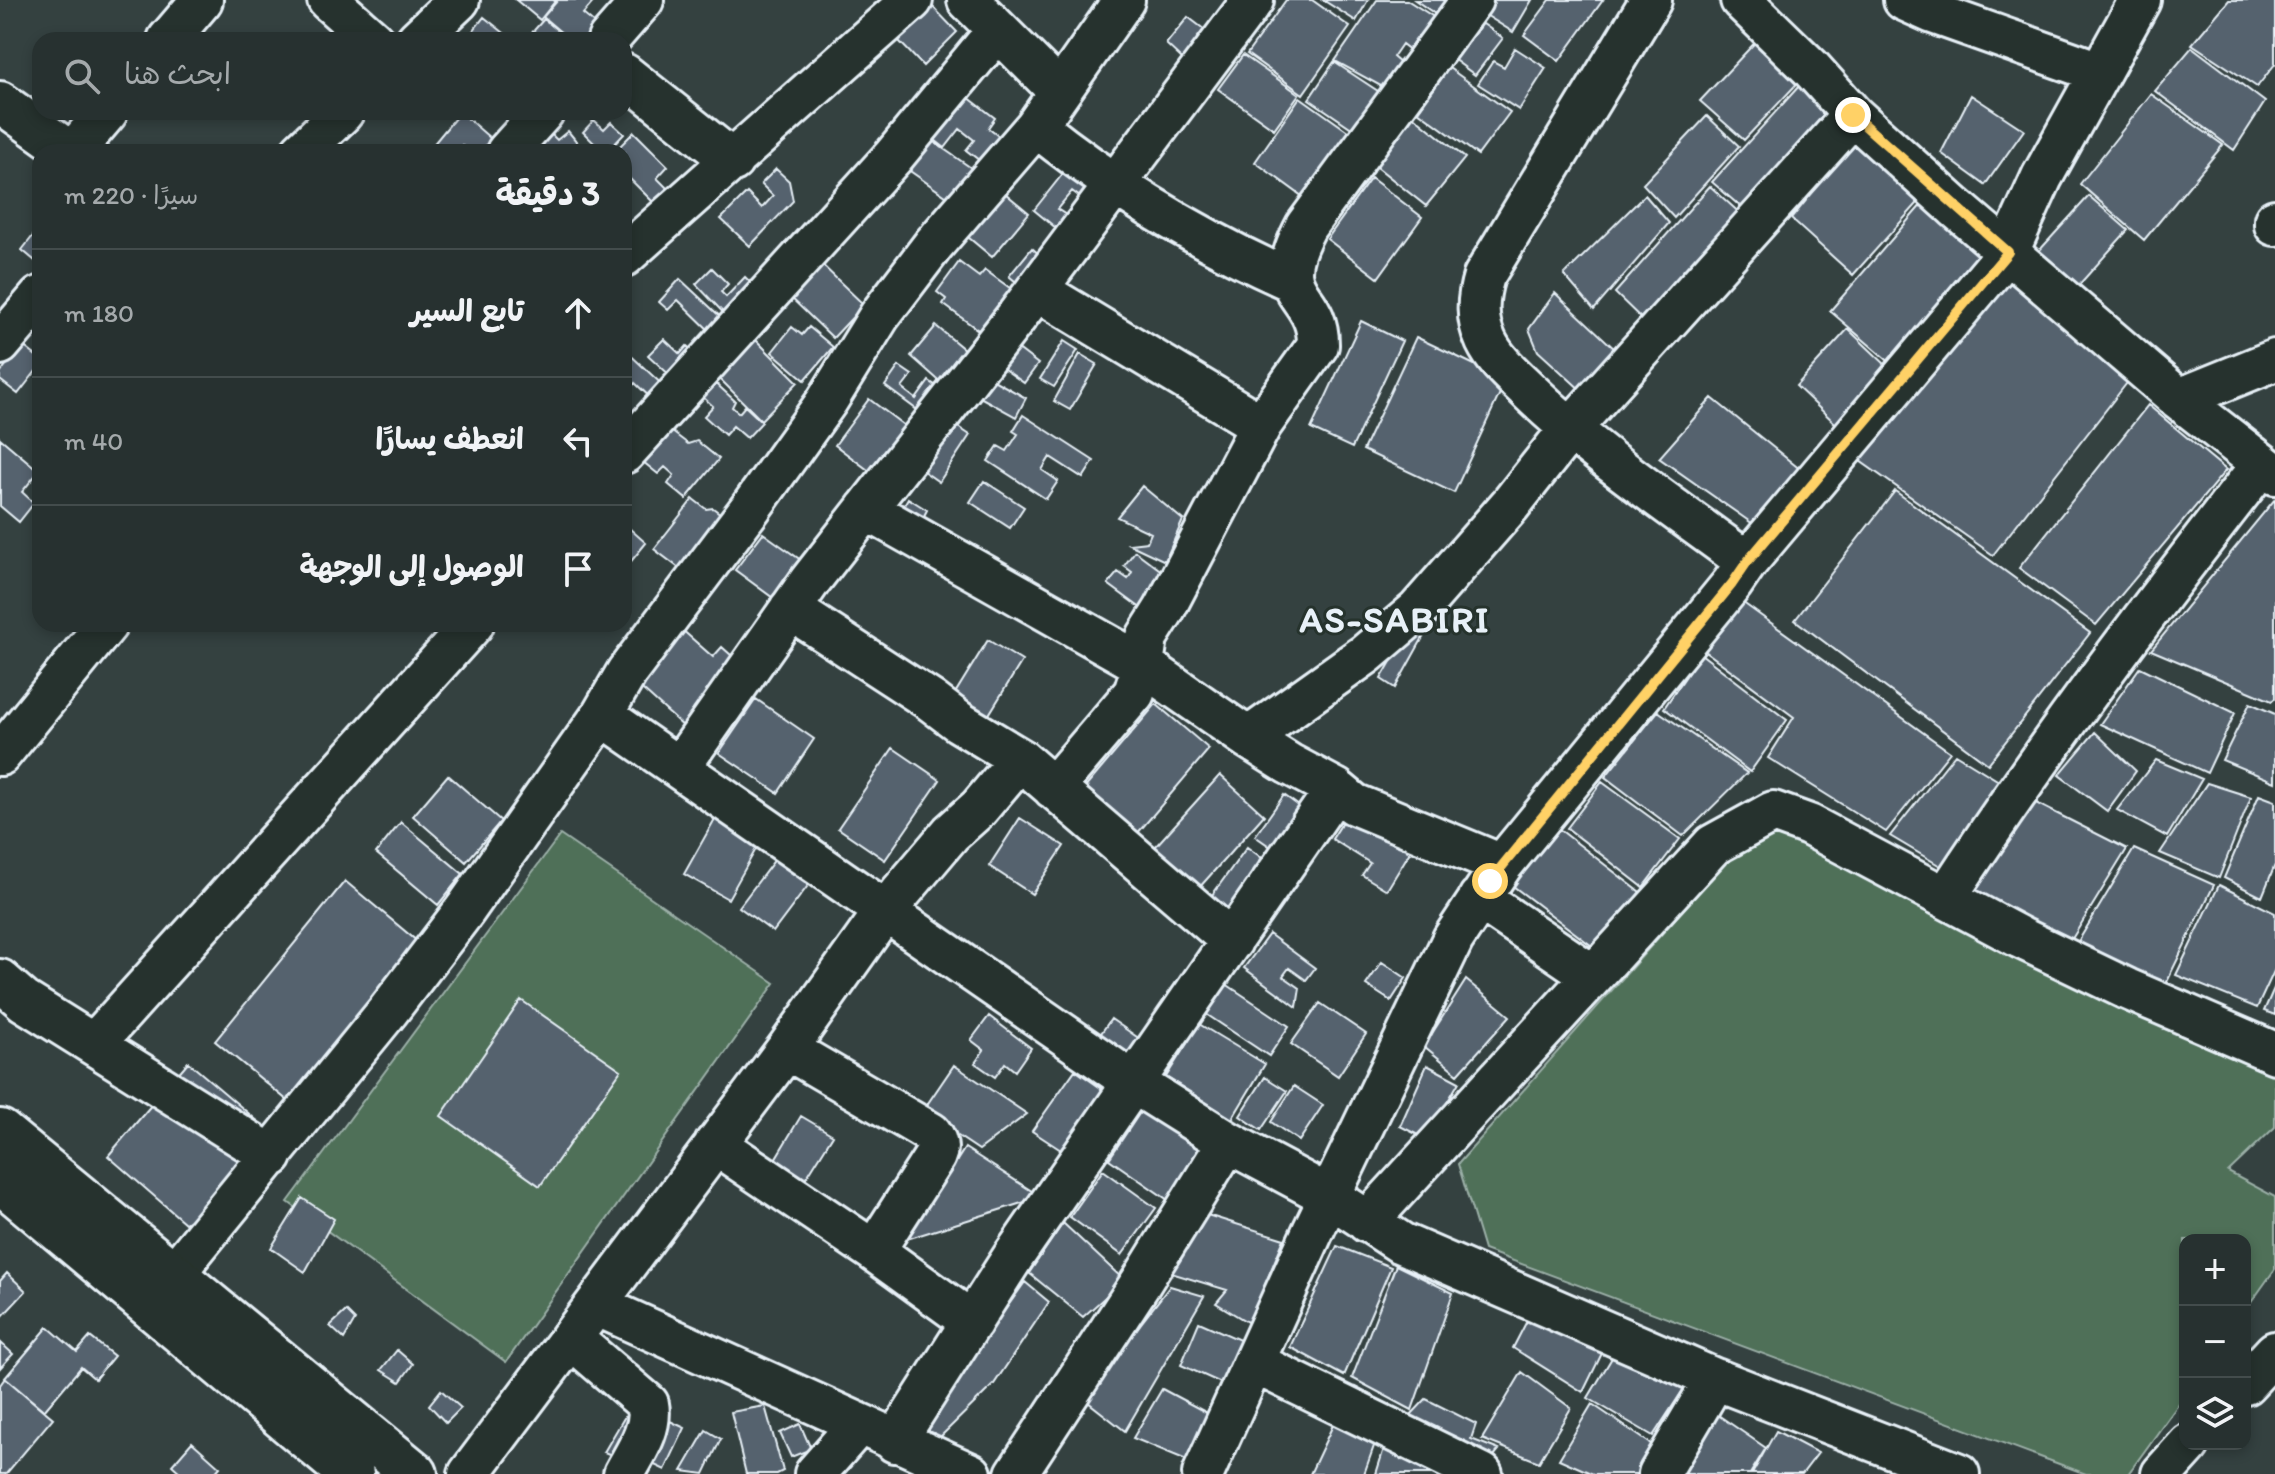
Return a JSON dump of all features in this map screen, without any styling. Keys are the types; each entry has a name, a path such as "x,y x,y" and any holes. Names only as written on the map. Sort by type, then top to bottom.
{"main road":[{"path":"0,1132 415,1474"},
{"path":"0,1180 351,1474"}],"street":[{"path":"175,32 202,0"},
{"path":"328,0 364,32"},
{"path":"425,32 459,0"},
{"path":"615,32 643,0"},
{"path":"632,249 912,0"},
{"path":"968,0 1059,91"},
{"path":"173,1275 272,1156 465,910 602,715 651,637 752,506 827,401 880,315 934,244 1036,126 1124,0"},
{"path":"679,768 790,609 1037,290 1253,0"},
{"path":"1053,788 1134,693 1143,665 1147,637 1261,425 1318,345 1314,323 1292,281 1289,269 1293,250 1306,226 1472,0"},
{"path":"1741,0 1810,67 1853,115 2179,399 2229,441 2269,469 2121,646 2016,790 1946,897"},
{"path":"1904,0 2099,72"},
{"path":"1216,1469 1255,1363 1313,1231 1453,939 1502,865 1747,562 2008,252 2042,177 2140,0"},
{"path":"1652,1 1484,276 1478,298 1478,319 1498,361 1569,430 1747,562"},
{"path":"632,444 893,157 997,31"},
{"path":"632,80 733,161"},
{"path":"0,102 60,144"},
{"path":"1248,738 1366,654 1418,610 1510,505 1569,430 1853,115"},
{"path":"78,144 100,120"},
{"path":"309,144 335,120"},
{"path":"514,144 536,120"},
{"path":"1036,126 1115,185 1178,223 1292,281"},
{"path":"1037,290 1261,425"},
{"path":"0,344 32,306"},
{"path":"2179,399 2275,360"},
{"path":"866,509 1143,665 1248,738 1336,789 1354,804 1502,865"},
{"path":"790,609 1020,759 1232,941"},
{"path":"0,755 100,632"},
{"path":"94,1044 466,632"},
{"path":"602,715 1134,1083 1228,1142 1331,1197 1401,1243 1715,1379 1959,1474"},
{"path":"469,1474 787,1049 885,911 951,833 979,808 1020,759"},
{"path":"895,1442 1013,1257 1336,789"},
{"path":"1367,1222 1713,845 1773,812 1809,825 2104,978 2275,1053"},
{"path":"1479,898 1592,975"},
{"path":"0,980 24,1001 272,1156"},
{"path":"787,1049 931,1133 935,1139 935,1156 874,1251"},
{"path":"1016,1474 1228,1142"},
{"path":"715,1144 874,1251 972,1322"},
{"path":"596,1305 971,1474"},
{"path":"571,1338 648,1404 650,1416 644,1436 624,1474"},
{"path":"2251,1378 2275,1352"},
{"path":"1255,1363 1482,1474"},
{"path":"1659,1474 1715,1379"},
{"path":"815,1474 859,1424"},
{"path":"2162,1474 2184,1450"}],"green space":[{"path":"1768,814 2275,1070 2275,1127 2228,1172 2275,1197 2275,1269 2251,1303 2251,1234 2179,1234 2179,1403 2128,1474 2086,1474 1484,1250 1458,1164"},
{"path":"560,835 775,983 506,1362 288,1202"}],"building":[{"path":"516,0 556,0 540,20"},
{"path":"558,0 595,0 583,14 602,30 561,32 543,17"},
{"path":"1286,0 1312,0 1350,27 1303,94 1247,54"},
{"path":"1323,0 1368,0 1356,21"},
{"path":"1377,0 1407,0 1440,21 1415,54 1402,44 1393,57 1407,69 1388,90 1335,61"},
{"path":"1415,0 1458,0 1444,20"},
{"path":"1492,0 1532,0 1513,32 1484,14"},
{"path":"1550,0 1603,0 1559,61 1524,35"},
{"path":"2229,0 2275,0 2275,64 2257,87 2192,44"},
{"path":"932,6 957,32 923,66 898,40"},
{"path":"484,17 503,32 472,32"},
{"path":"1188,17 1218,40 1196,72 1166,44"},
{"path":"544,19 559,32 533,32"},
{"path":"1476,19 1503,38 1475,75 1449,56"},
{"path":"1764,33 1807,73 1744,140 1700,101"},
{"path":"2192,47 2265,102 2234,150 2155,91"},
{"path":"1515,48 1546,68 1519,110 1478,84 1493,61 1504,67"},
{"path":"1243,55 1299,94 1274,129 1218,89"},
{"path":"1334,62 1384,95 1359,133 1309,99"},
{"path":"1449,68 1510,112 1478,155 1418,111"},
{"path":"1800,85 1838,120 1749,214 1712,182"},
{"path":"964,94 995,118 988,128 1006,142 988,167 966,150 974,140 960,129 945,148 931,137"},
{"path":"2151,94 2223,145 2144,240 2080,184"},
{"path":"1971,95 2024,130 1985,185 1941,153"},
{"path":"1300,97 1352,134 1306,199 1255,162"},
{"path":"1411,114 1465,158 1426,206 1372,163"},
{"path":"1707,116 1739,146 1674,218 1643,184"},
{"path":"453,120 469,120 497,144 434,144"},
{"path":"594,120 604,129 611,122 624,134 615,144 593,144 583,132"},
{"path":"544,127 557,140 568,131 579,144 532,144"},
{"path":"1862,131 1925,195 1853,275 1791,219"},
{"path":"634,132 668,166 657,178 672,193 658,207 632,181 632,144 622,144"},
{"path":"928,138 977,172 956,203 907,169"},
{"path":"1069,166 1094,187 1084,200 1072,191 1057,209 1066,215 1056,228 1034,210"},
{"path":"776,169 789,181 793,201 750,246 721,219 747,193 762,208 773,196 761,184"},
{"path":"1371,178 1422,217 1378,278 1327,239"},
{"path":"1710,186 1744,217 1648,325 1615,293"},
{"path":"999,188 1029,213 992,257 962,232"},
{"path":"1645,195 1669,223 1594,310 1564,275"},
{"path":"2089,196 2128,230 2077,287 2038,252"},
{"path":"1922,204 1981,256 1893,365 1830,311"},
{"path":"32,237 32,258 22,250"},
{"path":"1032,248 1050,264 1028,292 1009,276"},
{"path":"818,261 864,305 833,338 787,294"},
{"path":"959,262 979,277 985,270 1021,296 989,338 943,304 946,299 937,292"},
{"path":"712,268 728,284 721,292 726,297 745,277 762,294 733,323 696,284"},
{"path":"2013,278 2130,379 1993,555 1860,461"},
{"path":"680,279 726,322 718,339 678,300 668,310 659,302"},
{"path":"1555,293 1617,351 1582,391 1538,351 1529,329"},
{"path":"1361,321 1402,341 1352,448 1311,429"},
{"path":"936,326 971,355 945,386 911,356"},
{"path":"792,327 802,335 809,327 833,347 805,380 772,352"},
{"path":"1848,329 1886,365 1836,424 1796,386"},
{"path":"751,335 798,382 761,420 714,373"},
{"path":"1416,337 1506,380 1454,493 1363,450"},
{"path":"664,339 680,354 687,346 701,359 675,380 648,355"},
{"path":"1064,341 1078,350 1054,387 1040,379"},
{"path":"1012,344 1038,364 1024,383 997,364"},
{"path":"22,345 32,353 32,376 18,394 0,380 0,373"},
{"path":"1080,354 1097,364 1070,410 1054,401"},
{"path":"632,356 668,390 656,403 635,383 632,386"},
{"path":"899,366 912,375 902,388 916,399 929,381 946,393 928,418 885,386"},
{"path":"709,377 735,401 732,407 739,413 745,406 762,422 747,438 733,426 725,435 704,416 713,406 696,391"},
{"path":"988,377 1026,398 1016,417 978,396"},
{"path":"1712,398 1801,470 1753,524 1659,458"},
{"path":"869,399 914,433 880,479 835,445"},
{"path":"2148,405 2226,470 2096,625 2019,568"},
{"path":"1023,415 1094,461 1083,478 1050,457 1042,470 1058,481 1046,499 988,461 998,446 1007,451 1018,434 1013,431"},
{"path":"949,421 970,435 939,482 919,468"},
{"path":"663,425 688,444 697,441 719,459 686,499 668,484 674,475 665,467 658,474 637,457"},
{"path":"0,438 32,465 32,480 22,492 32,501 32,506 19,522 0,506"},
{"path":"984,481 1024,507 1010,528 970,502"},
{"path":"1142,486 1183,520 1165,561 1129,544 1147,542 1151,533 1117,517"},
{"path":"1895,491 2090,633 1988,764 1795,620"},
{"path":"908,498 927,510 916,531 896,519"},
{"path":"693,499 725,517 683,571 654,549"},
{"path":"2275,499 2275,698 2272,701 2151,650"},
{"path":"632,531 646,543 632,560"},
{"path":"763,533 812,568 784,606 735,570"},
{"path":"1135,551 1167,575 1142,609 1108,584 1118,572 1128,579 1132,572 1124,566"},
{"path":"1742,602 1950,752 1886,832 1768,758 1794,717 1705,651"},
{"path":"1411,627 1425,634 1395,688 1381,679"},
{"path":"680,628 713,657 722,647 741,664 684,727 633,681"},
{"path":"988,640 1022,661 988,716 954,695"},
{"path":"1701,654 1787,720 1750,772 1664,708"},
{"path":"2140,667 2235,713 2207,773 2100,724"},
{"path":"756,699 814,739 778,793 719,753"},
{"path":"2250,703 2275,714 2275,782 2222,760"},
{"path":"1156,704 1209,749 1131,841 1078,796"},
{"path":"1658,711 1747,773 1683,836 1605,777"},
{"path":"2095,732 2136,771 2107,811 2059,775"},
{"path":"893,748 940,780 885,860 838,828"},
{"path":"1955,754 2002,783 1942,867 1890,836"},
{"path":"2156,760 2202,779 2167,837 2117,810"},
{"path":"448,775 501,821 466,862 413,816"},
{"path":"1220,775 1264,815 1190,898 1146,857"},
{"path":"1602,782 1680,839 1643,887 1567,828"},
{"path":"2207,783 2251,797 2219,878 2160,853"},
{"path":"1284,795 1307,812 1278,852 1255,836"},
{"path":"2259,795 2275,801 2275,865 2262,897 2224,878"},
{"path":"2032,801 2127,849 2067,947 1965,895"},
{"path":"1354,804 1416,842 1387,890 1362,875 1370,863 1332,839"},
{"path":"716,817 760,842 728,899 684,874"},
{"path":"1020,818 1064,846 1032,894 989,866"},
{"path":"401,822 463,874 438,905 376,853"},
{"path":"1559,829 1640,892 1596,949 1513,886"},
{"path":"1247,847 1273,866 1233,921 1207,902"},
{"path":"2134,849 2214,885 2166,983 2076,945"},
{"path":"782,850 816,875 773,932 739,907"},
{"path":"345,881 418,942 288,1101 215,1041"},
{"path":"2219,885 2275,913 2275,969 2257,1008 2176,975"},
{"path":"1269,934 1315,968 1306,980 1289,968 1283,976 1300,988 1297,1007 1244,968"},
{"path":"1382,962 1406,978 1391,1001 1366,985"},
{"path":"1466,980 1510,1016 1458,1074 1424,1046"},
{"path":"1226,984 1289,1026 1269,1056 1206,1014"},
{"path":"2275,986 2275,1015 2264,1011"},
{"path":"521,1000 621,1070 540,1186 441,1116"},
{"path":"1320,1003 1366,1034 1338,1076 1291,1044"},
{"path":"989,1016 1031,1048 1015,1071 1005,1063 995,1077 975,1063 984,1050 971,1040"},
{"path":"1111,1019 1150,1046 1137,1066 1097,1039"},
{"path":"1199,1024 1265,1064 1232,1119 1166,1077"},
{"path":"188,1062 273,1134 209,1208 185,1223 108,1156"},
{"path":"954,1065 1027,1114 979,1150 922,1112"},
{"path":"1427,1065 1459,1082 1426,1139 1400,1126"},
{"path":"1075,1070 1115,1098 1070,1156 1032,1131"},
{"path":"1265,1077 1287,1091 1261,1130 1240,1116"},
{"path":"1294,1086 1323,1105 1299,1141 1271,1122"},
{"path":"1143,1108 1206,1151 1171,1202 1109,1159"},
{"path":"801,1116 833,1135 805,1180 774,1161"},
{"path":"965,1148 1041,1197 907,1239"},
{"path":"1103,1170 1156,1208 1122,1255 1070,1217"},
{"path":"302,1198 334,1219 305,1272 271,1248"},
{"path":"1204,1214 1284,1239 1249,1323 1216,1303 1227,1290 1171,1273"},
{"path":"1063,1223 1124,1280 1083,1317 1029,1273"},
{"path":"1337,1246 1391,1267 1344,1376 1290,1347"},
{"path":"1396,1265 1453,1293 1412,1410 1352,1378"},
{"path":"7,1273 26,1291 0,1319 0,1281"},
{"path":"1025,1282 1049,1302 994,1384 938,1439 920,1429"},
{"path":"1170,1286 1204,1296 1125,1431 1083,1398"},
{"path":"346,1311 355,1320 344,1339 330,1326"},
{"path":"1532,1311 1608,1341 1583,1392 1513,1348"},
{"path":"1199,1322 1240,1340 1230,1387 1181,1365"},
{"path":"48,1327 77,1352 90,1337 114,1356 95,1379 81,1367 44,1411 5,1378"},
{"path":"0,1342 13,1354 0,1368"},
{"path":"397,1350 413,1364 400,1382 381,1370"},
{"path":"1616,1351 1687,1384 1653,1436 1588,1398"},
{"path":"1522,1372 1571,1408 1539,1462 1482,1439"},
{"path":"5,1378 53,1418 6,1474 0,1474 0,1385"},
{"path":"1355,1387 1410,1416 1426,1399 1476,1424 1471,1439 1499,1450 1483,1469 1351,1400"},
{"path":"1162,1389 1211,1415 1189,1461 1133,1438"},
{"path":"441,1390 461,1408 446,1423 429,1405"},
{"path":"1592,1404 1654,1446 1638,1474 1593,1474 1559,1459"},
{"path":"765,1406 783,1471 777,1474 746,1474 731,1412"},
{"path":"1340,1410 1379,1432 1364,1474 1310,1474"},
{"path":"628,1411 643,1419 624,1460 604,1452"},
{"path":"1718,1415 1766,1448 1750,1474 1683,1474"},
{"path":"670,1421 685,1428 665,1470 646,1461"},
{"path":"800,1424 811,1449 791,1457 780,1433"},
{"path":"706,1430 721,1439 704,1474 682,1471"},
{"path":"1776,1431 1818,1453 1802,1474 1752,1474"},
{"path":"192,1442 220,1467 214,1474 182,1474 172,1465"},
{"path":"1386,1442 1442,1474 1376,1474"}],"district":[{"name":"AS-SABIRI","path":"1395,619"}],"route":[{"path":"1490,881 1747,562 2008,252 1853,115"}]}
